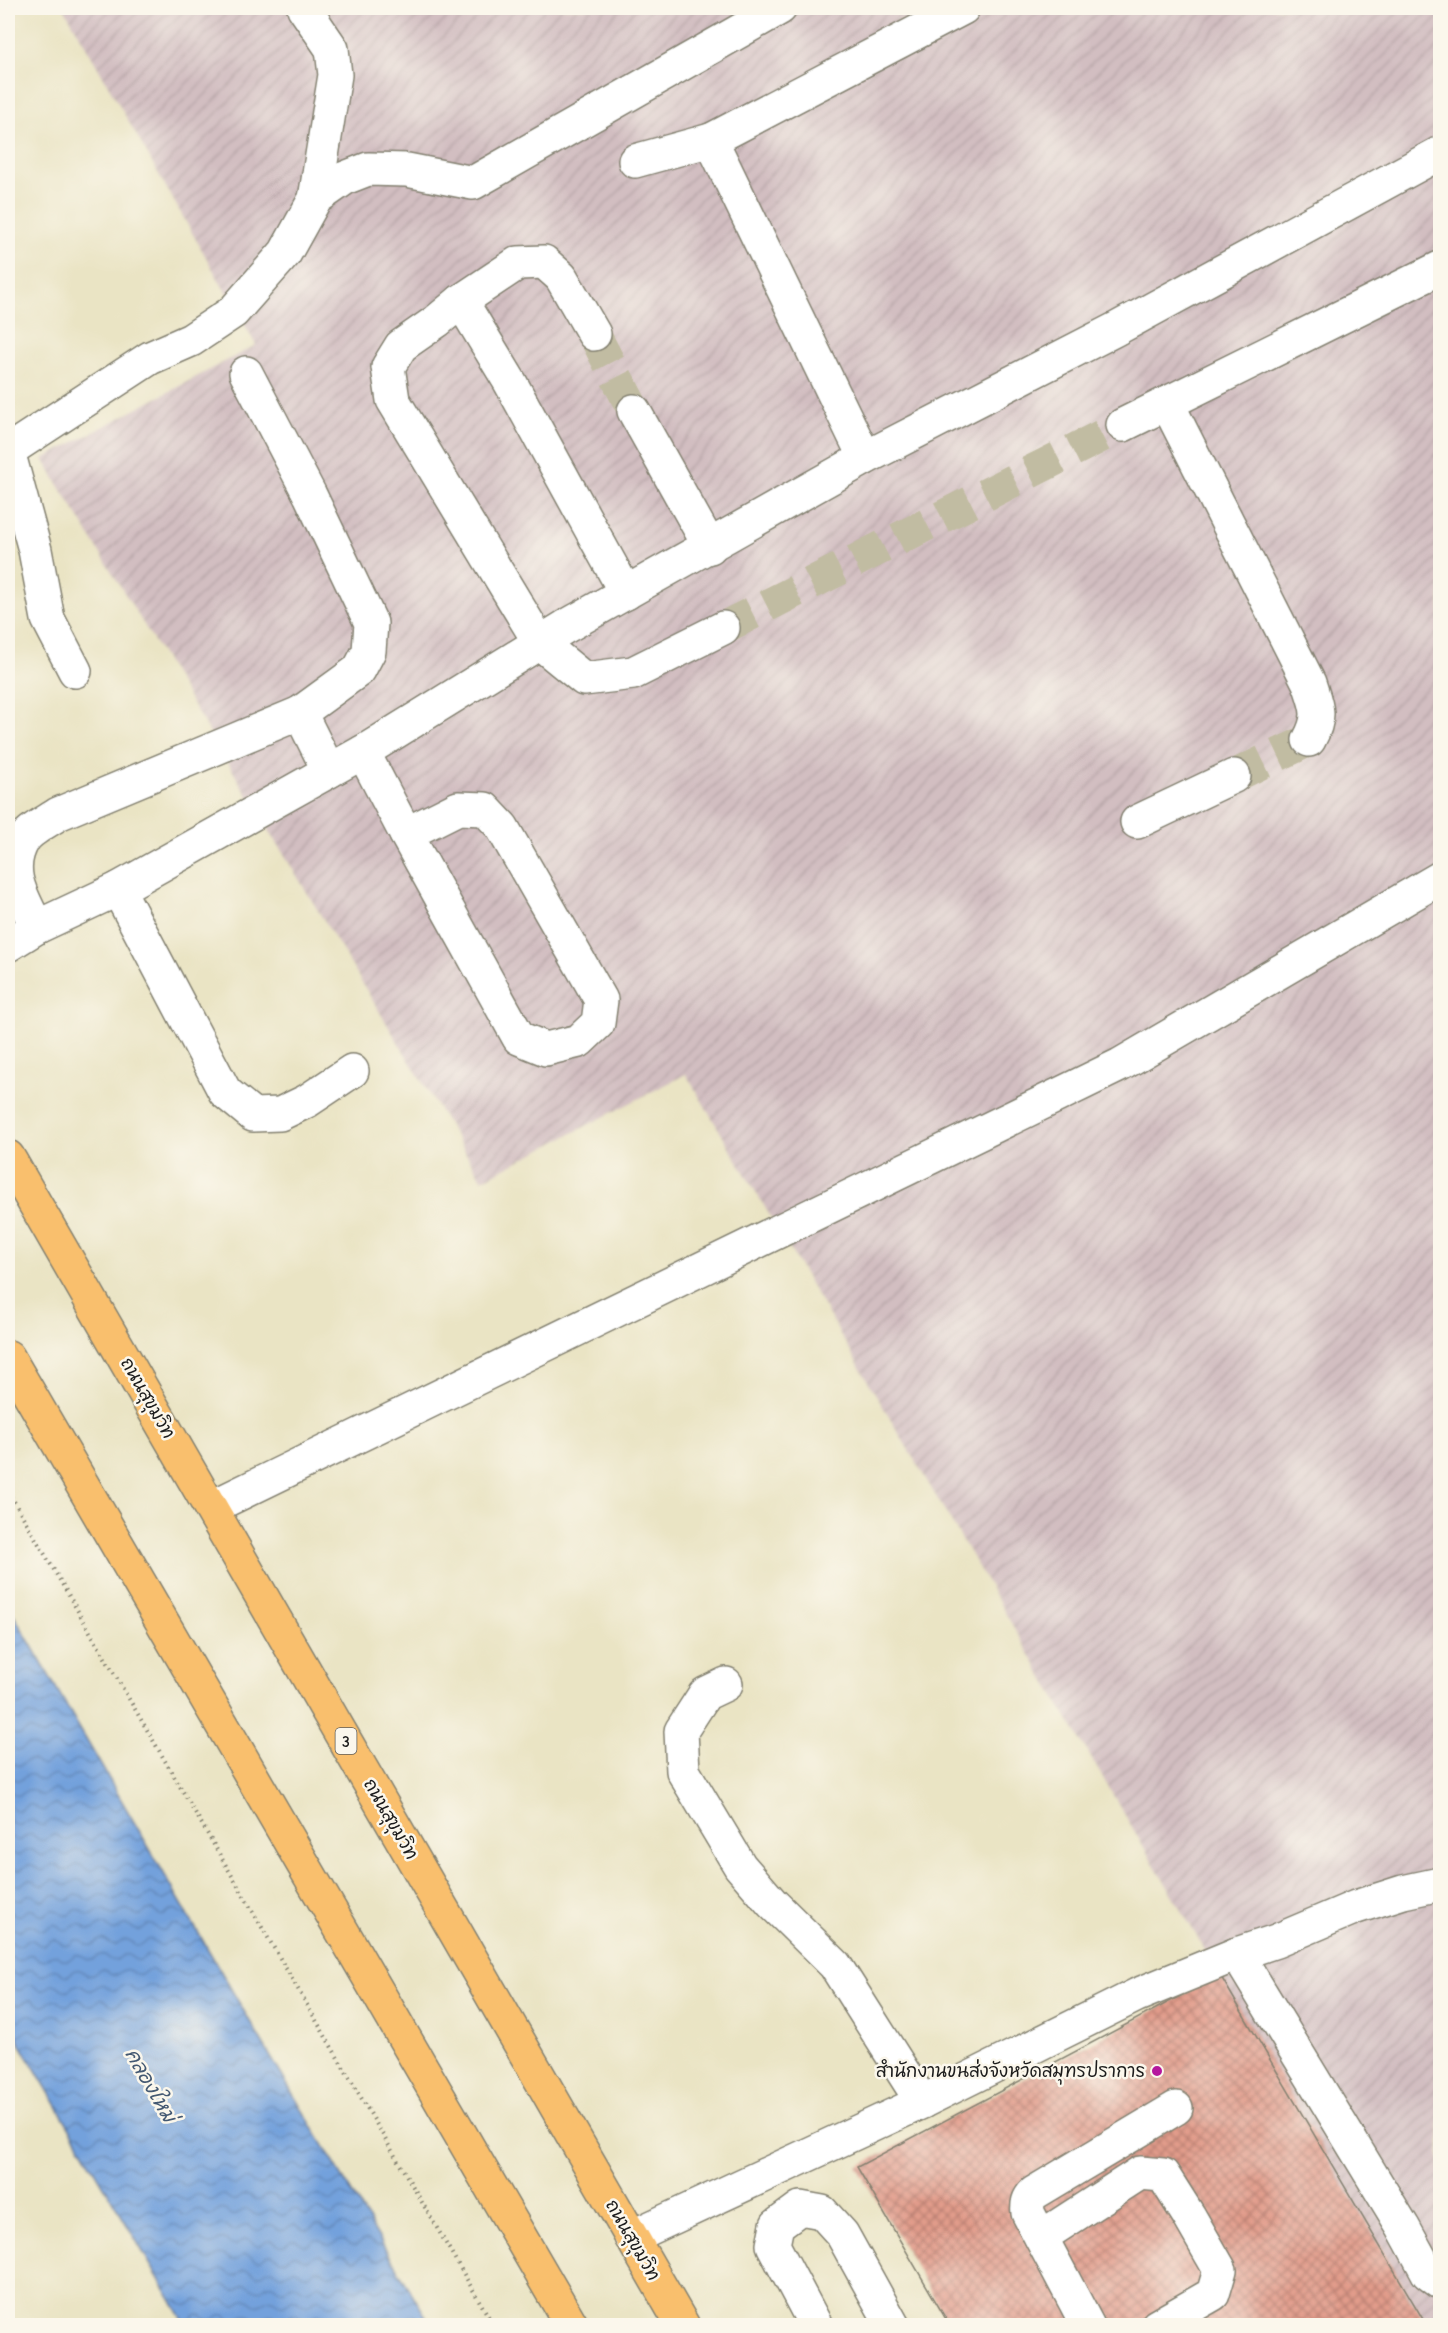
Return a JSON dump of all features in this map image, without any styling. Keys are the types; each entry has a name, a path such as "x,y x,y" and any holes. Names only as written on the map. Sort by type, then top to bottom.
{"highway":[{"name":"ถนนสุขุมวิท","path":"8,1157 683,2325"},
{"path":"8,1357 572,2325"}],"lane":[{"path":"75,671 48,619 34,550 8,451 150,358 191,340 233,312 285,253 315,199 335,75 332,49 304,8"},
{"path":"315,199 345,178 368,169 407,170 473,183 780,8"},
{"path":"635,161 711,140 963,8"},
{"path":"711,140 865,458"},
{"path":"8,945 37,927 118,889 363,752 540,643 865,458 1116,329 1440,153"},
{"path":"594,334 561,277 544,262 518,263 461,301 401,346 388,367 393,400 540,643 584,679 633,673 723,628"},
{"path":"1123,425 1440,268"},
{"path":"461,301 510,382 626,593"},
{"path":"37,927 16,884 15,861 25,838 58,814 300,713 359,670 369,651 370,623 310,495 246,373"},
{"path":"1167,403 1309,683 1318,711 1317,726 1310,740"},
{"path":"634,411 710,547"},
{"path":"300,713 329,771"},
{"path":"363,752 406,834 519,1038 546,1049 579,1041 598,1023 601,1000 502,827 485,809 458,808 406,834"},
{"path":"1137,822 1234,776"},
{"path":"212,1507 1120,1065 1440,878"},
{"path":"118,889 225,1092 253,1115 280,1113 307,1101 352,1071"},
{"path":"726,1684 705,1694 681,1731 683,1771 740,1866 772,1903 835,1965 922,2102"},
{"path":"631,2237 922,2102 1137,1995 1356,1907 1403,1892 1440,1884"},
{"path":"1237,1954 1403,2227 1428,2273 1440,2282"},
{"path":"1088,2325 1028,2213 1027,2205 1034,2193 1176,2108"},
{"path":"1041,2236 1140,2173 1163,2175 1220,2270 1213,2294 1157,2325"},
{"path":"816,2325 773,2245 777,2224 800,2208 822,2212 842,2234 893,2325"}],"path":[{"path":"8,1491 494,2325"}],"shaded area":[{"path":"64,8 1440,8 1440,2325 1427,2325 686,1074 482,1180 43,459 256,345"}],"water":[{"name":"คลองใหม่","path":"8,1605 263,2044 431,2325 186,2325 8,2023"}],"building":[{"name":"สำนักงานขนส่งจังหวัดสมุทรปราการ","path":"1220,1975 1427,2326 950,2326 857,2167"}],"tunnel":[{"path":"594,334 634,411"},
{"path":"723,628 1123,425"},
{"path":"1234,776 1309,740"}],"place":[{"name":"สำนักงานขนส่งจังหวัดสมุทรปราการ","path":"1157,2071"}]}
